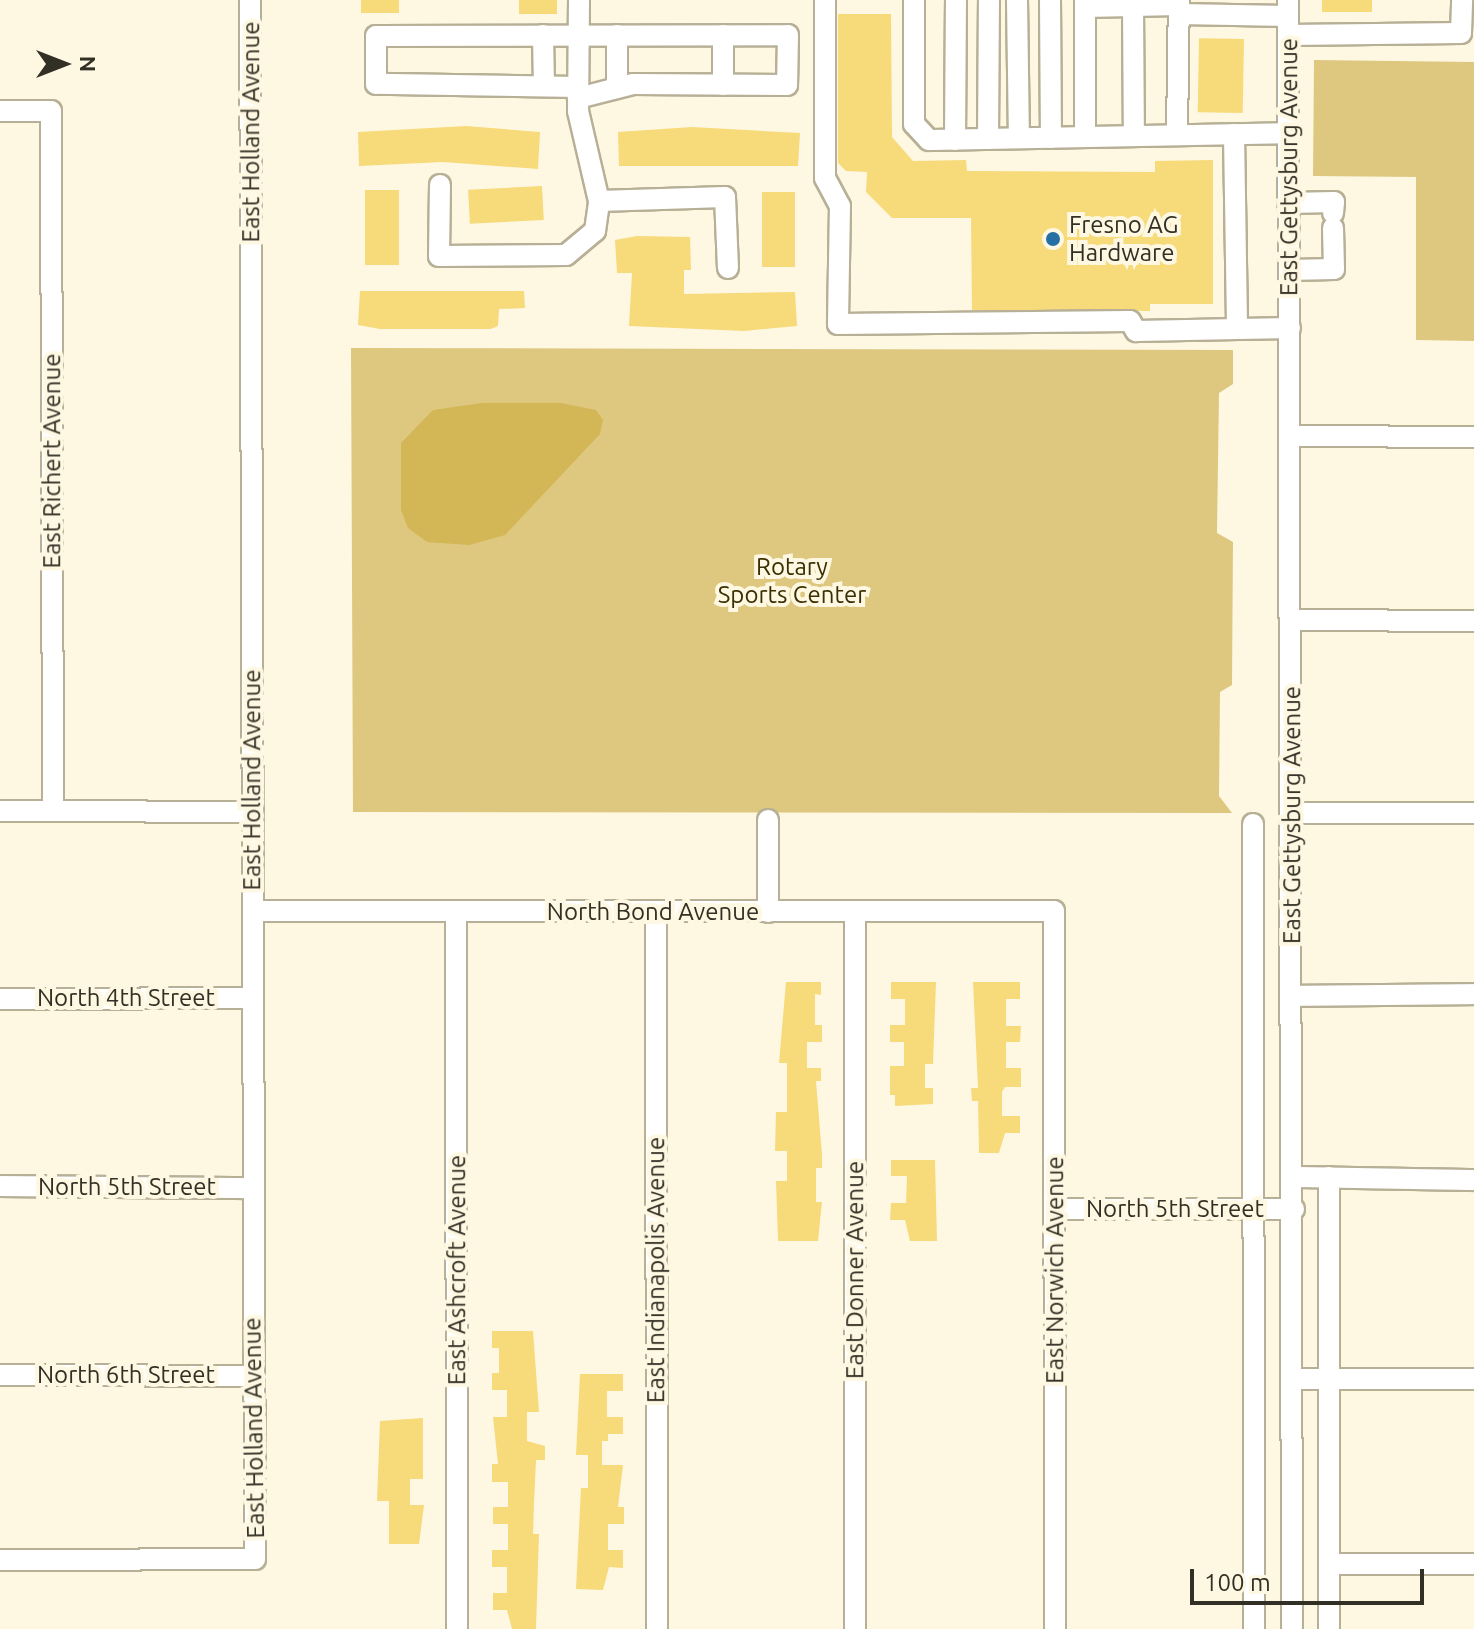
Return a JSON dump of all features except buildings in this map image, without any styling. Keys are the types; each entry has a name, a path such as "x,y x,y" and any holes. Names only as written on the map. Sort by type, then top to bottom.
{"street":[{"name":"East Holland Avenue","path":"0,1560 255,1559 250,0"},
{"path":"440,185 439,256 566,255 595,231 599,201 578,99 579,0"},
{"path":"825,0 825,178 840,206 838,324 1130,321 1136,331 1290,328"},
{"path":"914,0 914,124 929,140 1288,133"},
{"path":"955,140 956,0"},
{"path":"988,139 989,0"},
{"path":"1017,0 1019,138"},
{"path":"1050,0 1051,138"},
{"path":"1085,137 1085,3 1179,6 1461,33 1462,0"},
{"path":"1133,6 1134,136"},
{"path":"1177,135 1179,6"},
{"name":"East Gettysburg Avenue","path":"1289,17 1295,1379 1292,1629"},
{"path":"543,35 544,86"},
{"path":"617,35 617,88"},
{"path":"617,35 788,35 787,85 617,88 578,99 544,86 376,84 376,36 617,35"},
{"path":"723,35 723,85"},
{"name":"East Richert Avenue","path":"0,111 51,111 53,811"},
{"path":"1234,134 1237,328"},
{"path":"599,201 725,197 728,268"},
{"path":"1289,203 1334,202 1334,269 1289,270"},
{"path":"1291,436 1474,437"},
{"path":"1291,620 1474,621"},
{"path":"0,811 252,812"},
{"path":"1293,813 1474,813"},
{"path":"768,820 768,912"},
{"name":"East Gettysburg Avenue","path":"1253,824 1254,1629"},
{"name":"North Bond Avenue","path":"253,911 1054,911"},
{"name":"East Norwich Avenue","path":"1054,911 1055,1629"},
{"name":"East Ashcroft Avenue","path":"456,912 457,1629"},
{"name":"East Indianapolis Avenue","path":"656,912 657,1629"},
{"name":"East Donner Avenue","path":"855,912 855,1629"},
{"path":"1293,996 1474,994"},
{"name":"North 4th Street","path":"0,999 252,998"},
{"path":"1294,1177 1474,1180"},
{"path":"1329,1177 1329,1629"},
{"name":"North 5th Street","path":"0,1186 253,1188"},
{"name":"North 5th Street","path":"1055,1209 1294,1209"},
{"name":"North 6th Street","path":"0,1375 253,1376"},
{"path":"1295,1379 1474,1379"},
{"path":"1330,1564 1474,1564"}],"green space":[{"path":"1314,60 1474,62 1474,341 1416,340 1416,177 1313,176"},
{"name":"Rotary Sports Center","path":"351,348 1233,350 1233,384 1219,393 1217,533 1233,542 1232,685 1220,692 1219,796 1232,813 353,812"}],"shaded area":[{"path":"482,403 561,403 596,410 603,420 600,434 505,535 469,545 427,542 408,528 401,510 401,443 433,410"}],"place":[{"name":"Fresno AG Hardware","path":"1053,239"}]}
